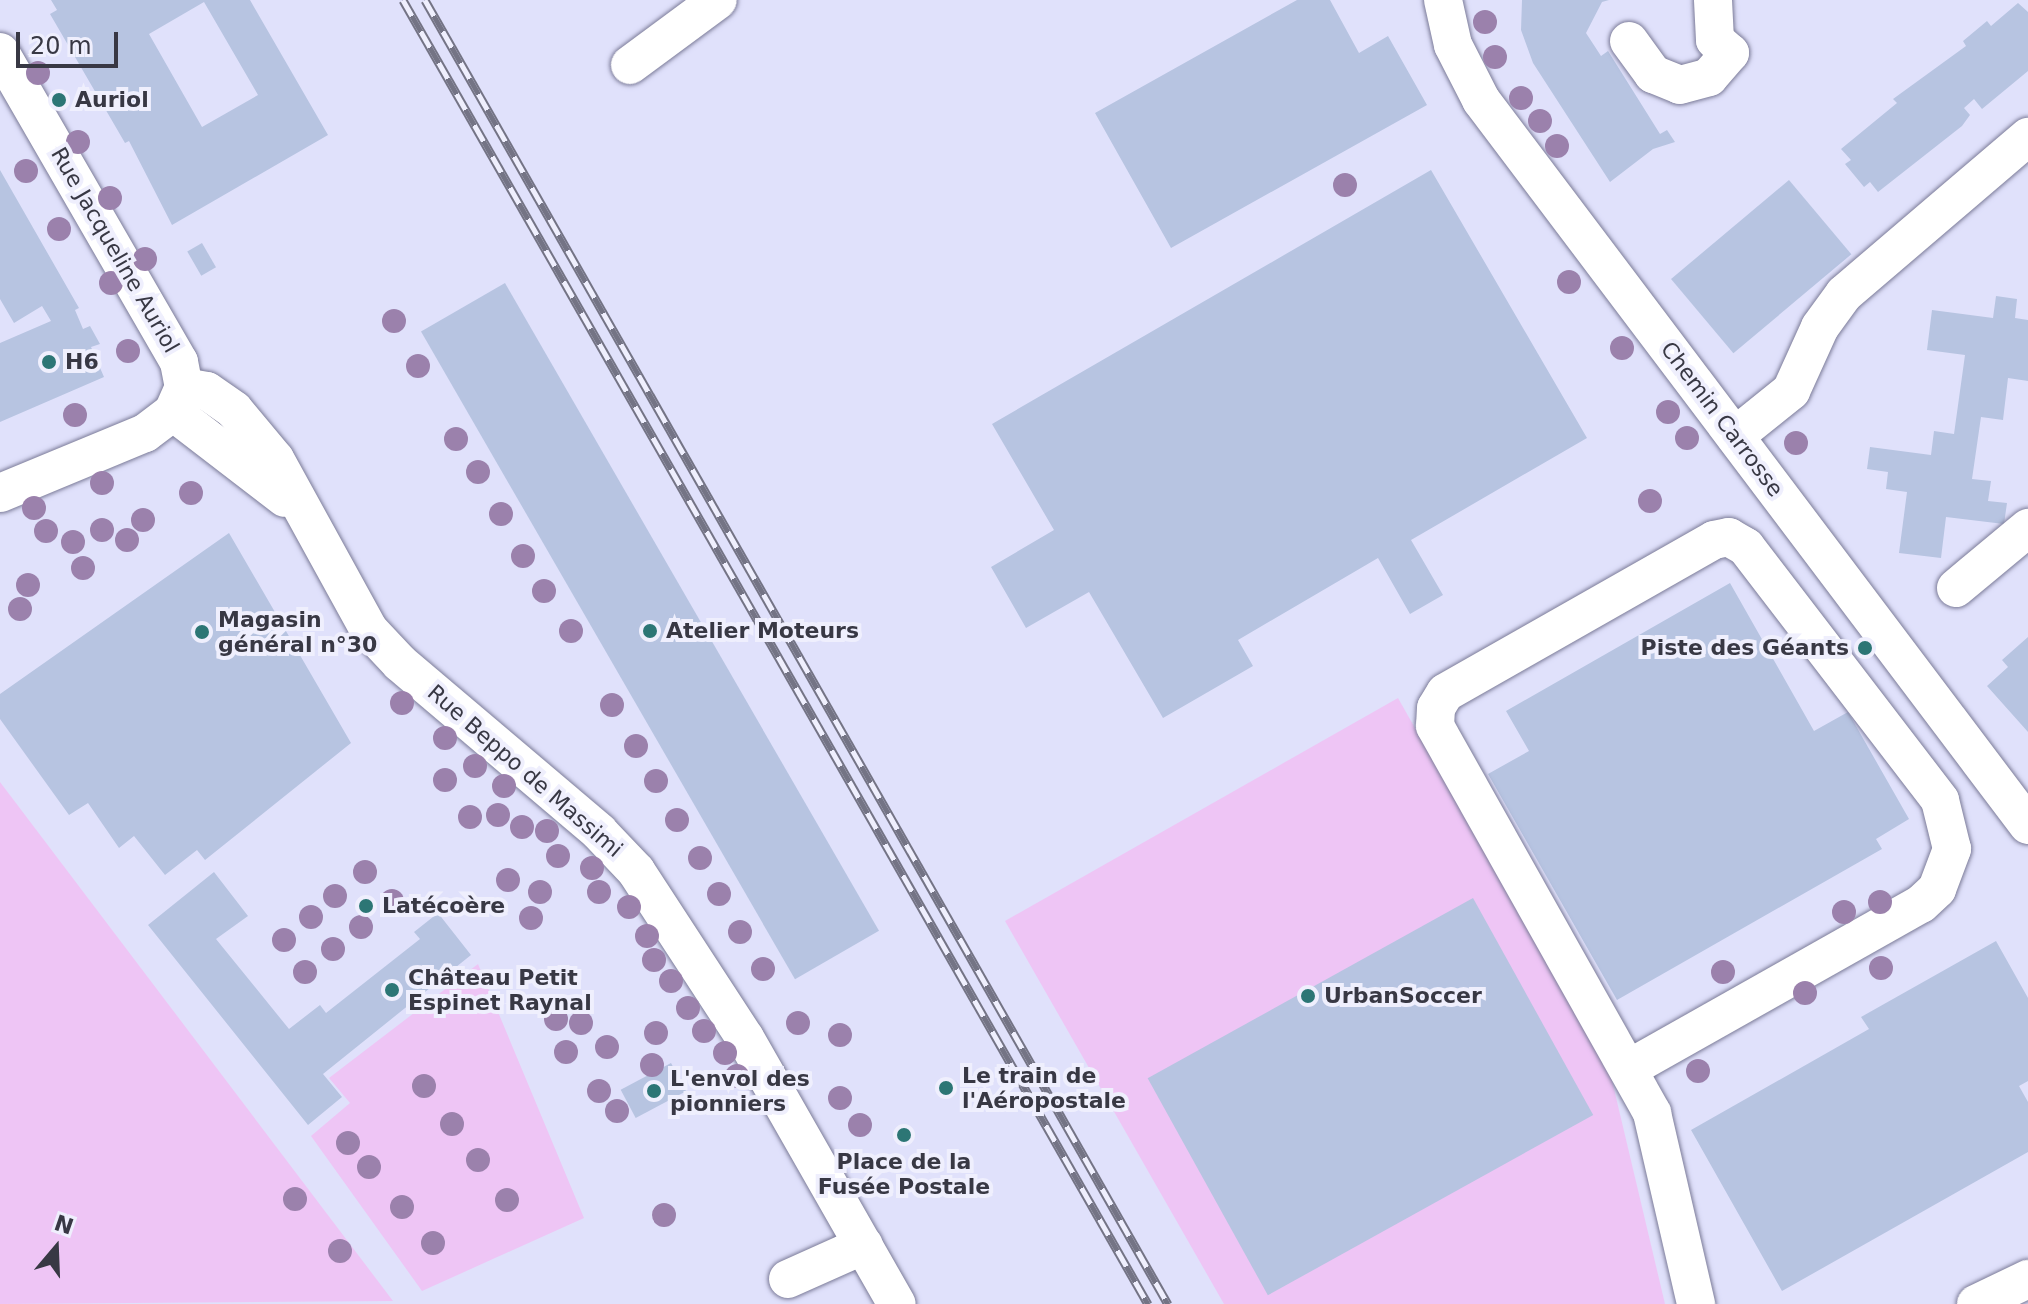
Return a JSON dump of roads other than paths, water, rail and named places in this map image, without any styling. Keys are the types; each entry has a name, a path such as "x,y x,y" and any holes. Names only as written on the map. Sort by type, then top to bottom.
{"street":[{"path":"630,65 718,0"},
{"name":"Chemin Carrosse","path":"1443,0 1453,45 1481,100 2028,825"},
{"path":"1629,41 1653,74 1680,85 1709,77 1730,53 1715,40 1713,0"},
{"name":"Rue Jacqueline Auriol","path":"0,52 179,362 178,400"},
{"path":"1735,436 1791,391 1825,319 1854,284 2028,137"},
{"name":"Rue Beppo de Massimi","path":"178,400 207,391 234,410 275,459 300,511 369,630 400,663 599,832 636,871 745,1038 897,1304"},
{"path":"0,493 145,433 178,400"},
{"path":"1956,588 2028,528"},
{"path":"1628,1069 1921,904 1937,889 1952,849 1940,800 1746,547 1729,537 1714,540 1445,693 1436,708 1435,726 1652,1113 1696,1304"},
{"path":"788,1279 864,1245"},
{"path":"1982,1301 2028,1257"},
{"path":"1982,1301 2028,1279"}],"railway":[{"path":"403,0 1148,1304"},
{"path":"425,0 1168,1304"}],"place":[{"name":"Auriol","path":"59,100"},
{"name":"H6","path":"49,362"},
{"name":"Atelier Moteurs","path":"650,631"},
{"name":"Magasin général n°30","path":"202,632"},
{"name":"Piste des Géants","path":"1865,648"},
{"name":"Latécoère","path":"366,906"},
{"name":"Château Petit Espinet Raynal","path":"392,990"},
{"name":"UrbanSoccer","path":"1308,996"},
{"name":"Le train de l'Aéropostale","path":"946,1088"},
{"name":"L'envol des pionniers","path":"654,1091"},
{"name":"Place de la Fusée Postale","path":"904,1135"}]}
